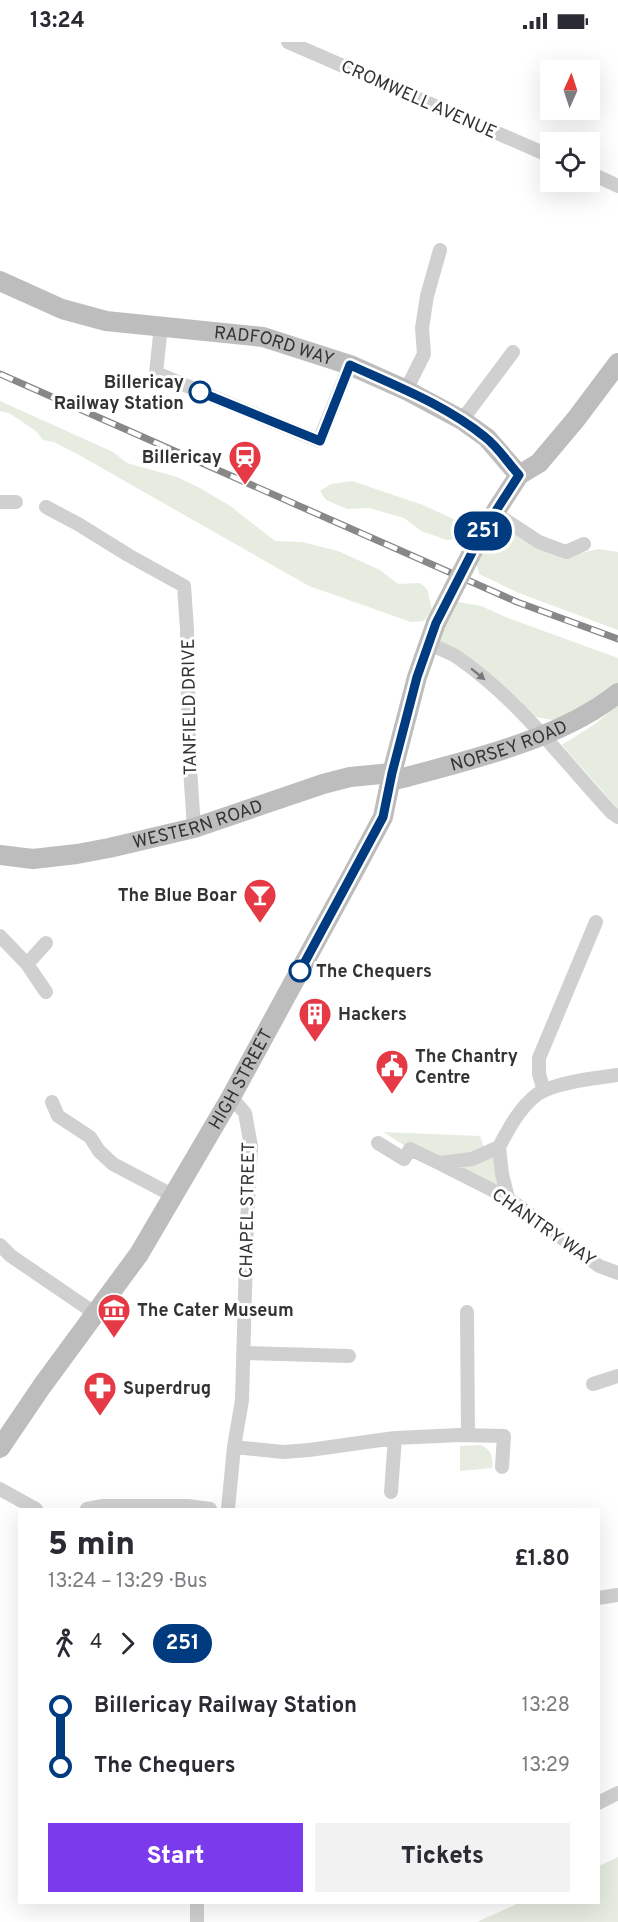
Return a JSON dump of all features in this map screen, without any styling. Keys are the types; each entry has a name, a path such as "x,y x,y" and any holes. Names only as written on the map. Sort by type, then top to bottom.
{"main road":[{"name":"RADFORD WAY","path":"0,281 62,309 106,321 263,337 350,365 406,390 462,420 487,438 519,475"},
{"path":"519,475 539,463 618,363"},
{"name":"HIGH STREET","path":"0,1448 42,1386 139,1254 231,1097 383,817 417,677 436,623 483,531 519,475"},
{"name":"NORSEY ROAD","path":"392,777 503,749 569,725 617,693"},
{"name":"WESTERN ROAD","path":"0,855 33,859 77,854 194,828 350,777 392,777"}],"street":[{"name":"CROMWELL AVENUE","path":"288,42 540,152"},
{"path":"600,178 618,186"},
{"path":"406,390 424,354 422,328 427,296 440,250"},
{"path":"161,326 156,373 320,441 350,365"},
{"path":"462,420 513,352"},
{"path":"0,502 16,502"},
{"name":"TANFIELD DRIVE","path":"46,507 184,586 189,753 194,828"},
{"path":"495,513 539,542 566,552 584,544"},
{"path":"428,644 456,656 502,693 557,749 611,812 618,817"},
{"path":"544,1090 539,1074 539,1058 596,922"},
{"path":"0,936 27,964 46,992"},
{"path":"27,964 46,943"},
{"path":"507,1198 499,1147 513,1120 544,1090 618,1075"},
{"name":"CHAPEL STREET","path":"228,1508 234,1447 242,1400 251,1146 245,1113 231,1097"},
{"path":"52,1102 58,1116 90,1137 99,1151 113,1164 172,1195"},
{"name":"CHANTRY WAY","path":"378,1143 404,1159 410,1149 507,1198 599,1266 618,1273"},
{"path":"439,1163 472,1159 499,1147"},
{"path":"0,1245 11,1256 96,1314"},
{"path":"467,1312 468,1435"},
{"path":"243,1353 349,1356"},
{"path":"593,1384 618,1376"},
{"path":"234,1447 283,1452 395,1438 504,1436 502,1467"},
{"path":"391,1492 395,1438"},
{"path":"0,1489 34,1508"},
{"path":"93,1508 188,1506 203,1508"},
{"path":"600,1598 618,1595"},
{"path":"600,1802 618,1792"},
{"path":"196,1922 198,1904"}],"shaded area":[{"path":"0,401 113,452 127,463 177,477 198,487 229,505 275,541 302,542 338,551 380,570 398,584 420,583 427,589 432,610 424,621 411,622 309,586 79,455 54,442 43,440 36,431 9,413 0,411"},
{"path":"352,481 423,505 460,522 463,539 447,540 421,531 404,518 369,508 347,509 326,500 320,491 331,484"},
{"path":"503,518 581,553 599,549 618,552 618,630 519,593 479,574 475,557 479,544 493,537"},
{"path":"458,602 481,606 618,658 618,687 567,723 532,716 434,638 447,615"},
{"path":"618,705 618,809 562,745 595,724"},
{"path":"383,1132 480,1136 486,1153 499,1147 508,1198 410,1149"},
{"path":"481,1445 491,1454 492,1468 460,1471 460,1446"},
{"path":"618,1857 618,1922 477,1922 517,1904 600,1904 600,1866"}],"railway":[{"path":"0,374 517,602 618,639"}],"bus line":[{"name":"251","path":"200,392 320,441 350,365 406,390 462,420 487,438 519,475 483,531 436,623 417,677 383,817 300,971"}],"place":[{"name":"Billericay Railway Station","path":"200,392"},
{"name":"Billericay","path":"245,486"},
{"name":"The Blue Boar","path":"260,924"},
{"name":"The Chequers","path":"300,971"},
{"name":"Hackers","path":"315,1043"},
{"name":"The Chantry Centre","path":"392,1095"},
{"name":"The Cater Museum","path":"114,1339"},
{"name":"Superdrug","path":"100,1417"}]}
